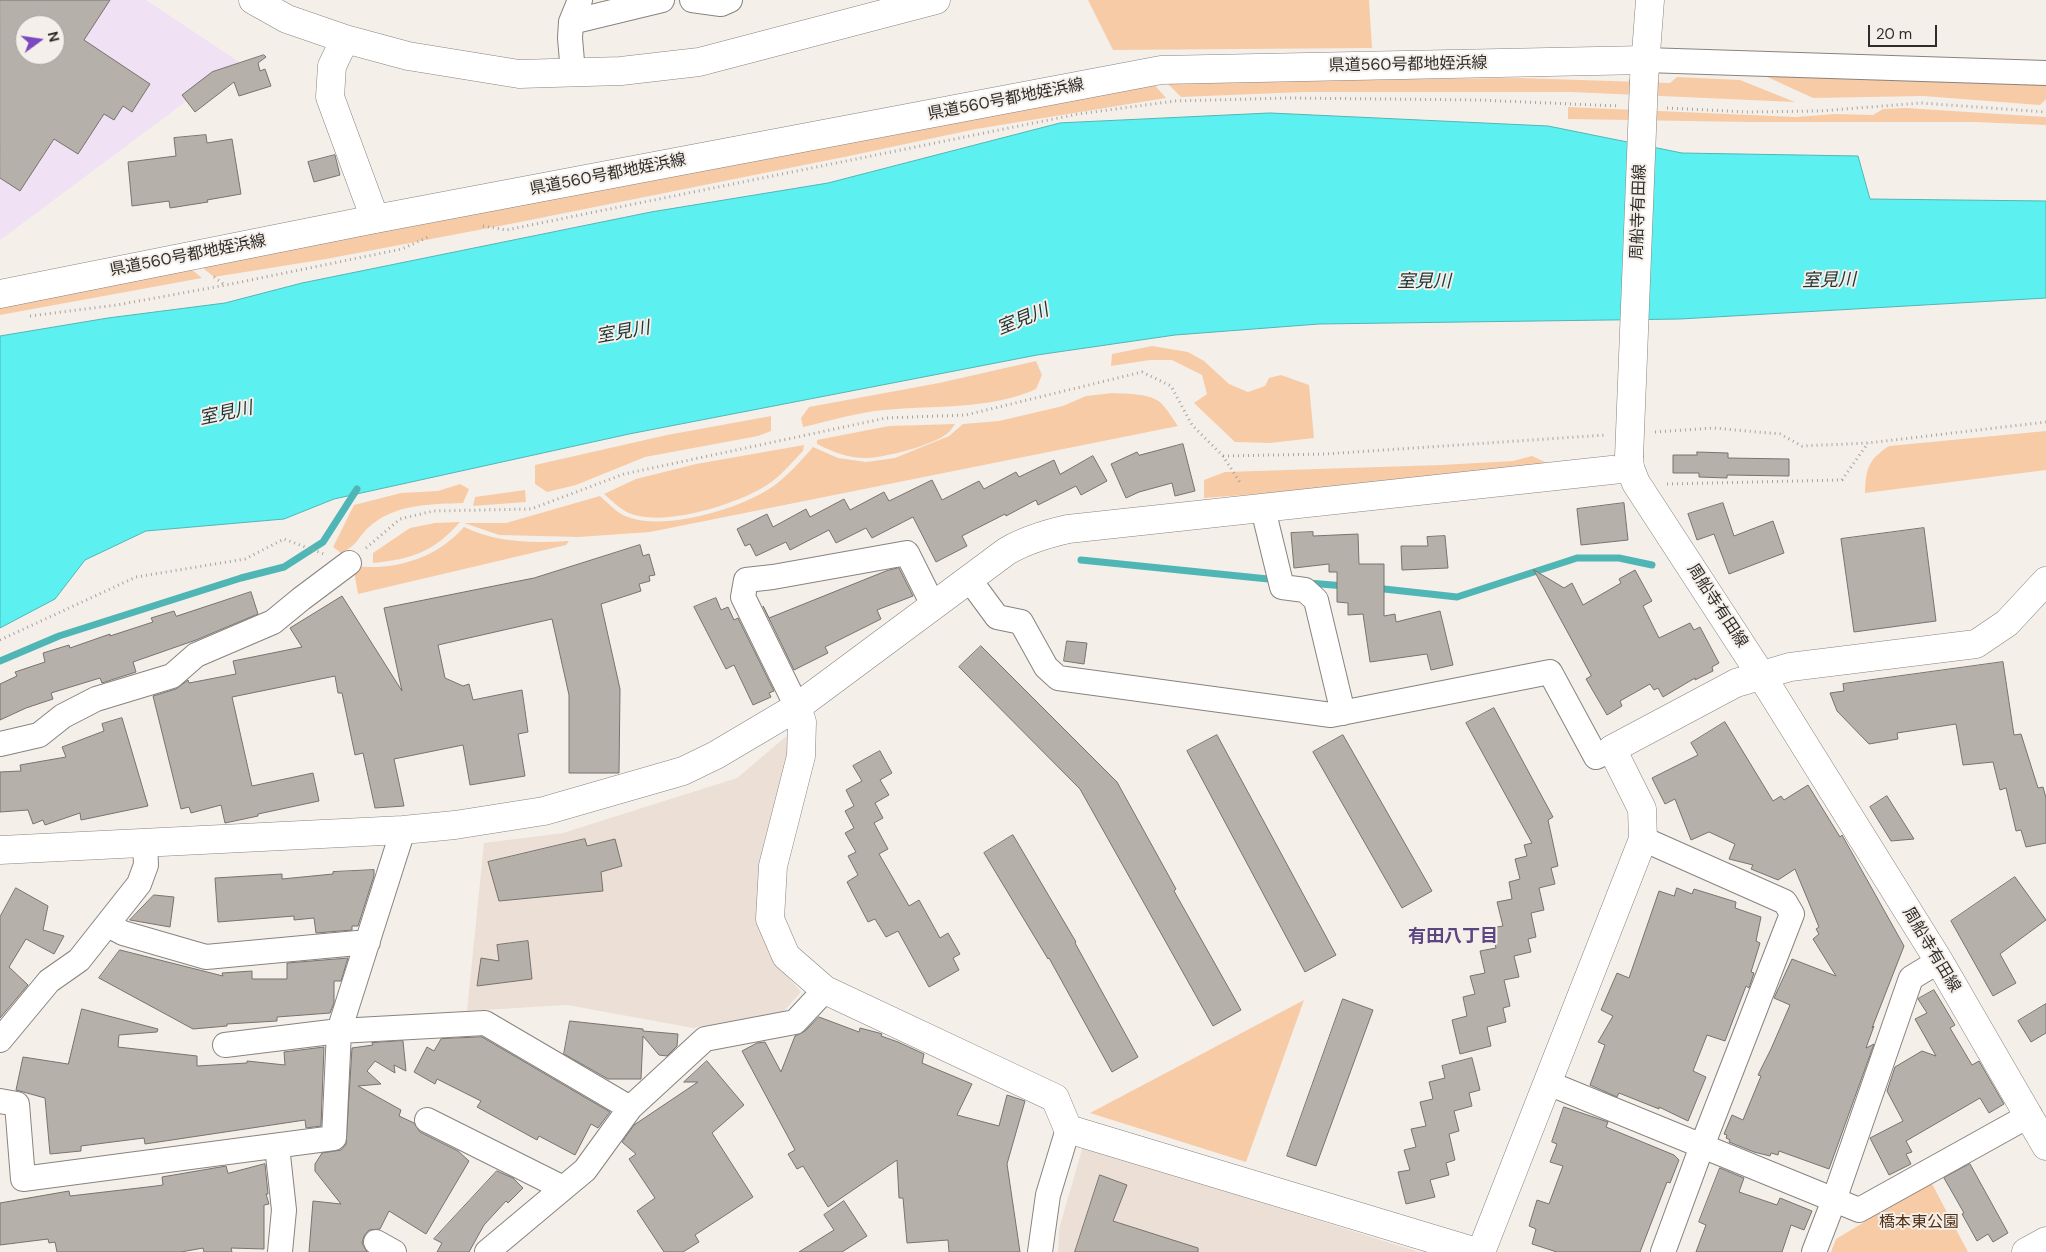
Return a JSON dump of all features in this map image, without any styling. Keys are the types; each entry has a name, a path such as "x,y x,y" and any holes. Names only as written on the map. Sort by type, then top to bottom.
{"street":[{"path":"253,0 287,19 344,39 408,56 519,74 621,71 700,62 783,42 936,0"},
{"path":"573,73 570,38 571,22 580,0"},
{"path":"571,22 662,0"},
{"path":"692,0 721,4 730,0"},
{"name":"周船寺有田線","path":"1650,0 1645,70 1630,462 1636,483 1761,675 1939,961 2030,1115 2046,1146"},
{"path":"344,39 332,66 330,96 375,219"},
{"name":"県道560号都地姪浜線","path":"0,294 375,219 1161,70 1645,70"},
{"path":"1645,70 2046,73"},
{"path":"0,850 403,830 544,811 683,772 716,755 797,707 1007,551 1021,543 1048,534 1068,529 1257,509 1630,462"},
{"path":"1257,509 1266,525 1280,579 1305,590 1316,600 1343,713"},
{"path":"933,605 907,552 773,577 746,580 743,597 797,707 802,722 801,756 773,866 770,919 786,956 825,990 1055,1098 1068,1130 1048,1195 1040,1252"},
{"path":"0,744 39,735 63,716 96,699 172,676 196,655 273,622 349,563"},
{"path":"969,579 997,617 1021,622 1046,667 1058,678 1331,715 1550,672 1596,757 1736,683 1761,675 1790,667 1976,644 2007,623 2046,581"},
{"path":"1481,1252 1643,839 1642,810 1612,749"},
{"path":"0,1101 18,1104 23,1179 334,1138 339,1031 403,830"},
{"path":"1643,839 1785,902 1792,914 1663,1252"},
{"path":"0,1040 49,981 79,960 139,884 146,865 145,843"},
{"path":"108,925 123,933 206,958 368,942"},
{"path":"1814,1252 1834,1200 1911,978 1939,961"},
{"path":"487,1252 585,1170 630,1108 705,1039 795,1022 825,990"},
{"path":"224,1045 339,1031 485,1023 630,1108"},
{"path":"1548,1083 1859,1210 2030,1115"},
{"path":"427,1120 563,1188"},
{"path":"1068,1130 1476,1252"},
{"path":"277,1146 284,1210 280,1252"},
{"path":"2026,1252 2046,1241"}],"path":[{"path":"475,228 484,226 506,230 1068,116 1175,102 1289,98 1478,100 1628,106"},
{"path":"1657,108 1746,112 1820,111 1921,104 2046,112"},
{"path":"29,316 117,305 226,285 402,248 430,236"},
{"path":"0,640 136,577 244,559 284,539 349,563 400,519 433,511 531,508 624,474 886,418 966,415 1142,372 1171,386 1192,425 1222,456 1257,509"},
{"path":"1646,432 1714,428 1780,434 1802,446 1868,443 2046,422"},
{"path":"1222,456 1325,454 1607,435"},
{"path":"1630,462 1669,485 1842,480 1868,443"}],"shaded area":[{"path":"0,0 146,0 239,62 0,240"},
{"path":"789,734 779,966 801,992 783,1012 693,1028 567,1005 467,1011 484,843 563,833 737,778"},
{"path":"1083,1146 1419,1252 1058,1252 1059,1229"}],"green space":[{"path":"1088,0 1369,0 1372,48 1113,50"},
{"path":"1763,75 2046,83 2046,99 2040,105 1923,96 1813,98"},
{"path":"1677,77 1740,80 1795,102 1571,92 1303,92 1181,97 1165,81 1521,78 1670,83"},
{"path":"1152,82 1166,98 976,129 515,223 326,259 214,277 198,264"},
{"path":"1568,107 1796,117 1835,114 1873,115 1883,109 1906,108 2046,117 2046,125 1975,122 1749,122 1568,119"},
{"path":"191,269 202,278 0,315 0,305"},
{"path":"1152,346 1188,352 1204,361 1229,384 1248,392 1265,386 1269,378 1281,375 1309,385 1314,438 1270,443 1235,442 1194,403 1207,394 1202,375 1172,360 1150,360 1111,366 1112,354"},
{"path":"1036,361 1042,375 1036,389 1018,396 962,406 875,411 803,427 801,418 809,407 939,383"},
{"path":"1113,393 1151,397 1163,405 1178,426 650,532 579,537 499,535 464,523 506,523 600,496 623,515 639,520 677,520 698,517 755,497 769,489 787,475 813,447 838,458 866,462 895,458 949,436 963,424 999,421 1063,406 1086,396"},
{"path":"771,416 771,431 758,436 645,457 576,485 547,492 535,484 535,465 667,435"},
{"path":"955,424 948,433 932,442 909,450 874,457 859,458 847,456 817,444 817,440 889,426"},
{"path":"2046,431 2046,470 1865,493 1867,471 1872,460 1889,446"},
{"path":"804,445 803,451 782,473 767,485 737,500 698,512 657,518 639,516 625,511 604,494 636,479 696,464"},
{"path":"1532,456 1558,468 1519,474 1204,498 1204,480 1225,472 1441,465 1513,461"},
{"path":"460,484 469,489 463,503 426,505 401,510 379,519 347,550 341,553 333,547 354,505 401,493 438,491"},
{"path":"525,490 526,502 473,506 475,497"},
{"path":"460,522 441,540 421,552 399,559 373,563 373,553 410,528 435,523"},
{"path":"464,527 489,536 515,541 569,541 566,545 358,594 353,566 384,567 413,560 441,547"},
{"path":"1304,1000 1246,1162 1090,1113"},
{"name":"橋本東公園","path":"1931,1182 1968,1252 1831,1252 1836,1239"}],"water":[{"name":"室見川","path":"1270,113 1548,126 1682,153 1858,156 1870,199 2046,201 2046,298 1680,319 1319,324 1175,335 1037,355 629,434 334,499 284,519 146,531 85,560 55,599 0,628 0,336 108,318 225,303 302,283 651,212 828,183 1060,123"}],"building":[{"path":"0,0 110,0 84,40 150,84 132,112 123,106 114,120 104,114 78,154 54,139 20,191 0,178"},
{"path":"264,55 266,57 258,63 260,71 265,69 271,86 239,96 234,82 195,112 182,95 212,72"},
{"path":"206,135 207,143 232,139 241,194 170,208 169,201 132,206 128,162 176,156 174,138"},
{"path":"335,155 340,175 314,182 308,162"},
{"path":"1183,444 1195,491 1175,496 1172,483 1139,492 1126,498 1111,464 1137,452 1139,455"},
{"path":"1697,452 1728,453 1728,458 1789,459 1789,476 1727,475 1727,478 1699,477 1699,473 1673,473 1673,455 1697,455"},
{"path":"1093,456 1107,481 1081,495 1076,486 1038,505 1036,500 1006,516 1005,514 962,536 967,546 936,562 913,517 872,538 866,528 836,543 829,530 790,550 786,542 756,556 750,544 745,546 737,529 767,514 773,527 806,509 810,517 844,499 850,510 884,492 889,501 932,480 942,500 979,481 984,489 1016,472 1019,477 1054,460 1060,474"},
{"path":"1624,503 1628,540 1581,545 1577,509"},
{"path":"1723,503 1734,536 1773,521 1784,553 1729,574 1714,534 1697,540 1688,514"},
{"path":"1924,528 1936,621 1854,632 1841,539"},
{"path":"1313,532 1313,536 1358,534 1359,564 1384,564 1384,616 1395,614 1396,622 1440,611 1453,665 1431,670 1427,654 1370,662 1363,614 1348,615 1348,603 1337,602 1337,572 1329,572 1329,564 1294,568 1291,533"},
{"path":"1445,536 1448,568 1402,570 1401,546 1428,546 1427,537"},
{"path":"640,545 643,556 649,554 655,575 649,576 650,581 639,584 641,591 601,604 620,689 619,773 569,773 569,695 552,619 438,645 445,678 463,686 469,684 473,700 522,690 528,732 518,734 525,776 470,785 463,745 394,759 404,806 375,808 363,753 355,755 342,693 338,693 335,676 232,697 252,786 313,773 319,801 225,823 221,805 191,813 189,807 181,809 153,696 176,689 188,680 189,683 236,674 233,661 302,647 290,628 342,596 402,691 384,608 534,578"},
{"path":"899,568 913,596 877,610 881,619 825,647 828,653 794,670 763,606 769,618 886,571"},
{"path":"1534,570 1564,588 1572,583 1583,605 1621,583 1619,579 1635,570 1652,601 1643,606 1659,638 1690,623 1694,630 1700,627 1719,663 1712,667 1713,671 1695,680 1695,678 1663,697 1658,688 1654,690 1650,684 1620,701 1622,706 1607,715 1586,679 1591,676"},
{"path":"251,592 258,614 196,640 133,662 136,672 102,683 100,678 51,693 53,699 26,708 0,720 0,684 17,676 15,672 45,662 43,653 69,645 70,648 110,634 110,636 153,622 151,618 174,611 176,616"},
{"path":"716,598 721,610 728,607 734,620 738,618 774,691 769,693 771,697 753,705 734,665 726,669 694,607"},
{"path":"1067,641 1087,643 1084,664 1064,661"},
{"path":"981,646 1117,782 1176,889 1174,891 1241,1010 1213,1026 1080,789 959,667"},
{"path":"2003,662 2014,735 2021,734 2038,788 2043,787 2046,798 2046,843 2026,847 2021,830 2016,831 2006,788 2000,790 1993,762 1963,765 1956,724 1897,733 1898,739 1869,744 1837,711 1830,693 1844,691 1843,684"},
{"path":"1494,708 1553,817 1548,820 1558,866 1551,868 1555,884 1539,888 1544,910 1531,913 1536,937 1528,939 1531,952 1514,956 1519,977 1504,980 1510,1006 1503,1008 1506,1022 1487,1027 1491,1046 1460,1054 1452,1020 1467,1016 1463,997 1475,994 1470,976 1485,973 1480,951 1496,948 1491,928 1503,926 1497,902 1512,899 1509,882 1520,879 1515,859 1527,856 1524,845 1532,843 1466,723"},
{"path":"122,718 148,806 81,820 80,813 45,825 43,820 33,824 28,810 0,812 0,772 21,771 20,765 66,757 62,747 104,731 102,724"},
{"path":"1725,722 1773,801 1781,796 1784,800 1808,785 1840,837 1842,835 1904,946 1872,1028 1874,1026 1866,1048 1874,1044 1829,1169 1779,1151 1778,1155 1771,1153 1770,1156 1754,1152 1729,1142 1730,1140 1726,1138 1727,1135 1724,1134 1732,1115 1743,1120 1761,1076 1758,1075 1790,1005 1774,998 1792,959 1836,976 1813,939 1819,934 1816,929 1819,927 1795,869 1778,880 1751,869 1753,865 1729,859 1735,844 1709,832 1691,840 1675,799 1665,804 1652,778 1698,755 1691,743"},
{"path":"1217,735 1336,955 1305,972 1187,751"},
{"path":"1343,735 1432,891 1402,908 1313,752"},
{"path":"880,751 892,773 880,780 889,795 875,803 883,818 874,823 888,849 879,854 909,906 919,900 940,938 948,933 960,954 953,958 959,970 929,987 898,931 886,937 875,919 868,922 847,882 858,875 848,856 856,852 845,833 854,828 845,811 854,806 846,790 862,781 853,766"},
{"path":"1887,796 1914,839 1891,841 1870,807"},
{"path":"1013,835 1076,942 1138,1057 1112,1072 1049,958 984,853"},
{"path":"585,839 587,846 615,839 622,866 601,872 603,891 499,901 488,862"},
{"path":"374,870 374,876 358,926 352,926 352,930 316,933 314,918 294,920 294,916 218,922 215,878 282,874 282,879 333,874 333,872"},
{"path":"2015,877 2046,920 2000,954 2016,983 1993,996 1951,921"},
{"path":"16,888 48,906 43,930 64,936 54,954 26,939 9,967 28,985 0,1018 0,917"},
{"path":"1677,888 1692,894 1694,889 1736,902 1735,908 1761,917 1756,941 1760,943 1751,972 1754,973 1749,988 1746,986 1725,1041 1707,1035 1693,1071 1706,1077 1688,1121 1659,1107 1659,1109 1619,1093 1617,1097 1590,1085 1605,1045 1598,1042 1613,1016 1601,1010 1617,973 1629,978 1659,891 1674,896"},
{"path":"154,895 174,897 170,927 130,920"},
{"path":"528,941 532,979 477,986 481,958 499,961 497,945"},
{"path":"120,950 223,976 222,973 252,971 252,979 287,979 287,963 348,958 341,981 334,981 334,1003 330,1013 277,1017 277,1021 227,1024 227,1026 193,1029 99,978"},
{"path":"1934,990 1955,1025 1950,1028 1972,1065 1979,1061 2004,1104 1989,1113 1980,1098 1906,1141 1912,1152 1906,1154 1911,1164 1889,1175 1870,1138 1903,1121 1887,1091 1895,1067 1922,1051 1936,1056 1915,1019 1927,1013 1918,999"},
{"path":"1343,999 1373,1010 1316,1166 1287,1156"},
{"path":"2046,1004 2046,1033 2031,1042 2018,1021"},
{"path":"82,1009 158,1029 157,1032 119,1035 118,1047 197,1056 197,1066 247,1063 247,1061 285,1065 284,1052 324,1047 321,1126 306,1128 305,1120 145,1144 144,1138 81,1146 81,1151 50,1154 45,1098 16,1090 23,1057 68,1064"},
{"path":"819,1017 859,1032 860,1028 882,1034 881,1036 924,1054 922,1063 972,1084 957,1115 999,1126 1007,1095 1025,1101 1007,1164 1020,1252 949,1252 948,1240 907,1243 903,1198 899,1198 897,1160 828,1207 803,1166 797,1169 788,1154 795,1150 742,1051 757,1043 765,1042 781,1072 795,1036 805,1031"},
{"path":"570,1021 678,1034 677,1046 667,1056 659,1055 643,1036 641,1079 608,1079 564,1054"},
{"path":"482,1037 610,1112 598,1128 591,1124 575,1155 539,1136 537,1140 477,1107 481,1101 437,1079 435,1084 414,1072 427,1047 434,1051 441,1039"},
{"path":"403,1041 406,1071 394,1065 395,1073 375,1061 367,1071 381,1084 358,1086 401,1110 399,1116 414,1123 420,1132 458,1151 469,1161 426,1234 389,1211 380,1229 369,1230 364,1236 362,1243 367,1252 309,1252 313,1201 341,1204 315,1171 315,1164 322,1153 341,1150 346,1144 352,1048 373,1045 372,1043"},
{"path":"1472,1058 1480,1090 1469,1093 1472,1106 1454,1111 1459,1131 1449,1134 1455,1160 1446,1163 1449,1175 1430,1180 1435,1197 1406,1204 1398,1172 1410,1170 1404,1150 1416,1147 1411,1129 1426,1126 1420,1102 1433,1099 1429,1082 1445,1078 1442,1066"},
{"path":"707,1061 744,1105 712,1133 753,1197 695,1235 699,1242 683,1252 664,1252 637,1211 655,1198 629,1159 636,1154 622,1142 634,1125 698,1082 684,1082"},
{"path":"1564,1107 1608,1122 1606,1127 1674,1155 1679,1160 1670,1183 1667,1182 1640,1252 1557,1252 1532,1244 1536,1229 1529,1226 1537,1200 1549,1204 1563,1166 1550,1162 1557,1144 1552,1142"},
{"path":"265,1164 268,1194 266,1194 269,1204 264,1205 264,1249 231,1248 232,1252 204,1252 203,1248 181,1252 57,1252 55,1242 49,1243 48,1239 0,1245 0,1203 69,1191 70,1196 163,1185 162,1177 226,1166 228,1173"},
{"path":"1970,1164 2008,1233 1993,1242 1988,1234 1977,1241 1944,1178"},
{"path":"1720,1168 1744,1178 1739,1192 1777,1205 1780,1198 1812,1211 1804,1230 1791,1225 1782,1252 1696,1252 1706,1225 1699,1222"},
{"path":"497,1171 513,1178 523,1188 508,1203 506,1201 484,1225 469,1252 437,1252 442,1243 434,1239"},
{"path":"1100,1175 1127,1185 1113,1221 1198,1248 1198,1252 1075,1252"},
{"path":"844,1201 867,1236 842,1252 799,1252 834,1230 824,1215"}],"waterway":[{"path":"0,661 59,636 241,578 284,567 323,542 357,489"},
{"path":"1375,588 1457,597 1577,558 1619,558 1652,565"},
{"path":"1081,560 1278,580"},
{"path":"1308,583 1345,586"}],"district":[{"name":"有田八丁目","path":"1453,937"}]}
